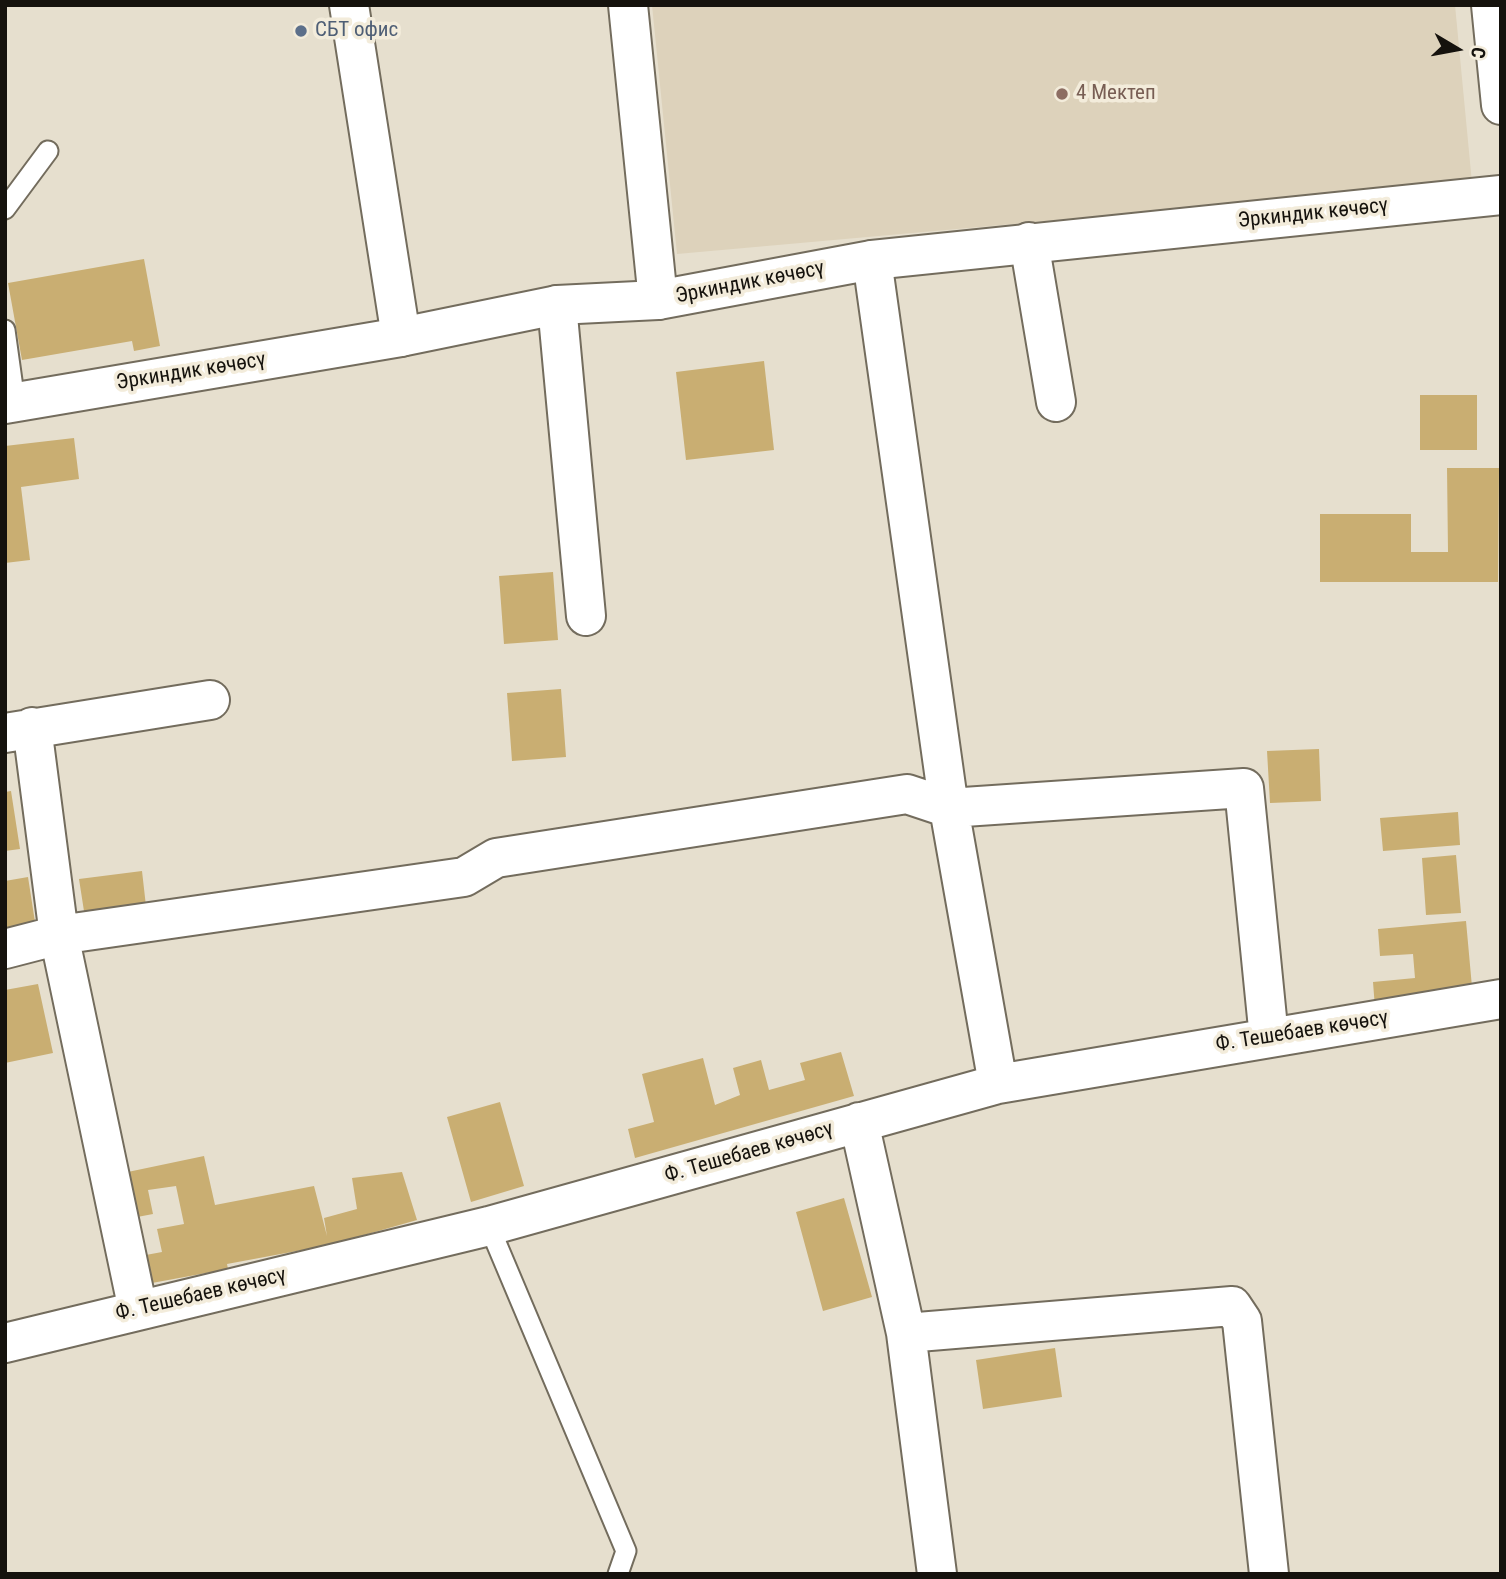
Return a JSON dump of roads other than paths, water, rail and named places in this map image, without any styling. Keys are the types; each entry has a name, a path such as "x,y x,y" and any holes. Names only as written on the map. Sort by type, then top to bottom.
{"street":[{"path":"349,5 401,338"},
{"path":"628,5 658,300"},
{"path":"1491,5 1501,105"},
{"name":"Эркиндик көчөсү","path":"10,403 401,338 557,305 658,300 872,260 1501,195"},
{"path":"1029,242 1056,402"},
{"path":"872,260 949,808 998,1084"},
{"path":"557,305 586,616"},
{"path":"138,1310 18,730 211,700"},
{"path":"5,949 59,935 464,877 496,858 907,794 949,808 1244,788 1269,1038"},
{"name":"Ф. Тешебаев көчөсү","path":"5,1343 489,1226 998,1084 1501,999"},
{"path":"859,1122 906,1333 937,1574"},
{"path":"906,1333 1232,1306 1242,1321 1269,1574"}],"lane":[{"path":"5,209 48,151"},
{"path":"5,330 10,403"},
{"path":"489,1226 626,1551 618,1574"}],"place":[{"name":"СБТ офис","path":"301,31"},
{"name":"4 Мектеп","path":"1062,94"}]}
